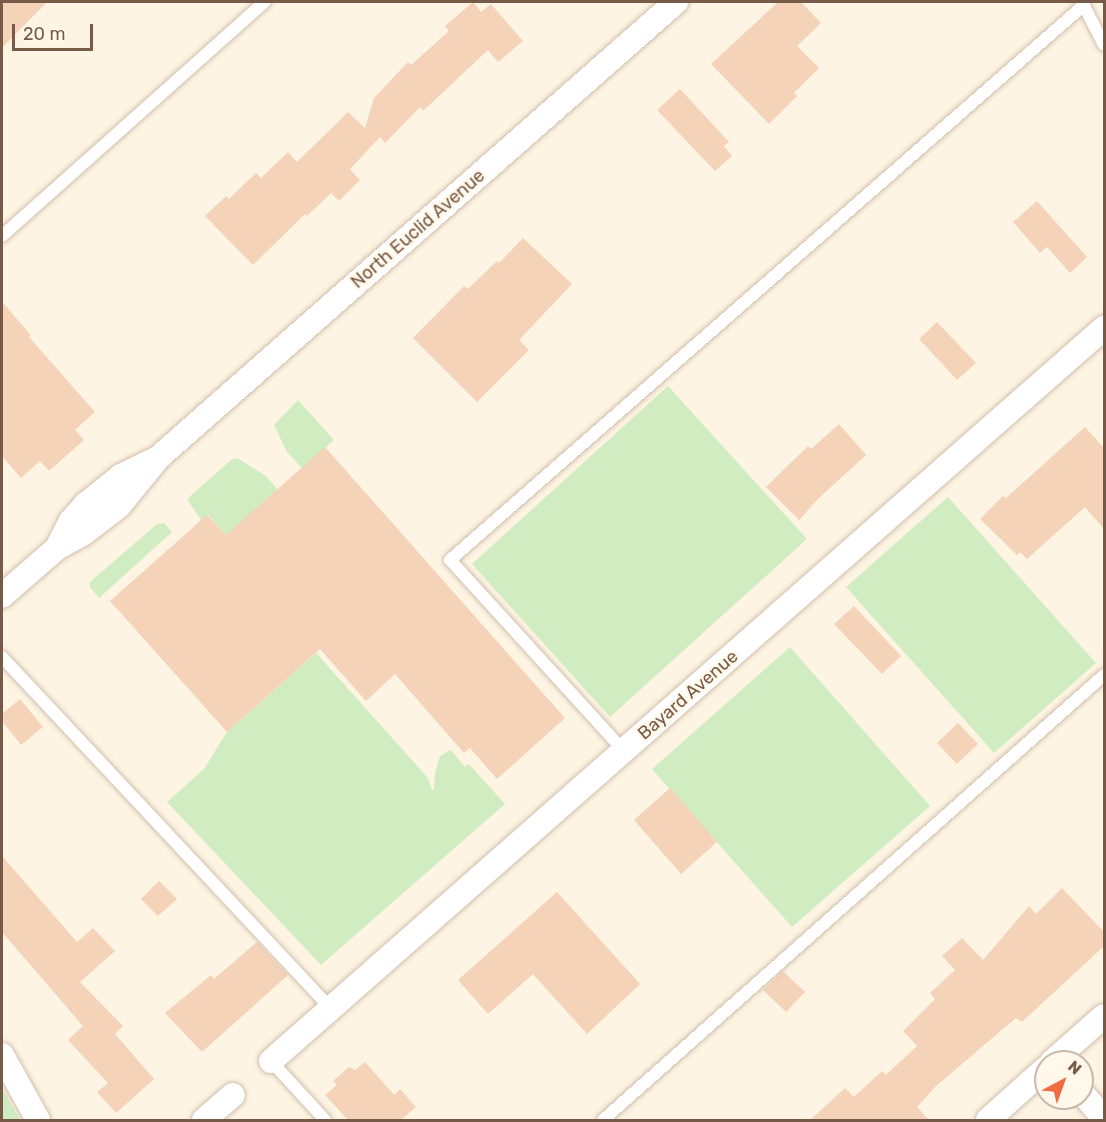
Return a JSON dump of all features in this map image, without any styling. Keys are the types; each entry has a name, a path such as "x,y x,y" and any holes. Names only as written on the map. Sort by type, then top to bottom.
{"street":[{"name":"North Euclid Avenue","path":"2,596 57,548 84,533 119,506 159,457 676,2"},
{"name":"Bayard Avenue","path":"271,1061 1104,328"},
{"path":"1066,1050 1104,1016"},
{"path":"2,1055 39,1120"},
{"path":"988,1120 1034,1079"},
{"path":"204,1120 233,1095"},
{"path":"1094,1107 1104,1118"}],"lane":[{"path":"2,236 265,2"},
{"path":"624,751 450,560 1083,3 1104,45"},
{"path":"2,657 330,1008"},
{"path":"603,1120 1104,675"},
{"path":"271,1061 325,1120"}],"green space":[{"path":"668,386 807,539 610,717 472,564"},
{"path":"298,400 334,440 302,468 287,452 274,425"},
{"path":"237,458 266,476 277,489 234,544 208,515 201,520 187,499 231,460"},
{"path":"948,497 1096,663 994,753 846,587"},
{"path":"164,523 172,532 99,598 90,587 90,582 157,524"},
{"path":"790,647 930,806 792,927 652,769"},
{"path":"316,653 428,778 432,790 434,790 435,773 440,756 451,750 465,767 469,764 505,804 321,965 167,802 204,769 227,732"},
{"path":"2,1088 19,1118 20,1120 2,1120"}],"building":[{"path":"2,2 47,2 2,48"},
{"path":"473,2 481,12 491,4 523,41 498,62 488,50 423,111 420,107 385,143 380,137 350,169 360,180 339,201 331,193 307,216 305,214 253,265 205,216 226,196 229,199 256,173 261,178 288,152 297,162 348,112 365,128 374,98 408,62 411,65 449,31 445,26"},
{"path":"778,2 801,2 821,23 797,46 819,68 794,93 797,96 769,124 711,64"},
{"path":"680,89 729,142 724,146 732,156 715,171 657,110"},
{"path":"1037,201 1087,257 1070,273 1047,247 1040,253 1013,222"},
{"path":"523,238 572,284 519,340 529,350 477,402 413,338 464,286 468,289 497,261 499,263"},
{"path":"2,302 31,335 29,337 95,412 75,430 84,440 49,471 40,461 21,478 2,456"},
{"path":"937,322 976,363 957,380 919,339"},
{"path":"839,424 866,455 819,498 799,520 766,487 808,446 811,449"},
{"path":"1085,427 1104,448 1104,529 1085,507 1027,559 1020,552 1017,555 980,519 1003,496 1006,498"},
{"path":"325,447 565,718 497,779 470,748 464,753 395,674 366,701 320,649 227,732 110,601 207,515 226,535"},
{"path":"854,606 901,656 882,674 834,624"},
{"path":"20,699 43,727 21,745 2,721 2,714"},
{"path":"958,723 978,744 957,764 937,743"},
{"path":"670,788 717,842 681,874 634,820"},
{"path":"2,856 77,942 93,928 115,951 80,982 123,1026 115,1034 154,1079 116,1113 97,1092 108,1083 68,1040 83,1026 2,932"},
{"path":"159,881 177,899 158,916 141,899"},
{"path":"1062,888 1104,932 1104,946 1022,1022 1016,1018 936,1086 917,1107 929,1120 810,1120 845,1088 854,1097 882,1071 886,1075 917,1046 903,1031 935,999 930,993 955,970 942,956 962,938 983,960 1029,906 1036,914"},
{"path":"557,892 640,984 587,1034 533,974 488,1014 458,980"},
{"path":"257,942 288,975 202,1052 165,1013 211,975 214,979"},
{"path":"783,971 805,992 786,1012 763,990"},
{"path":"365,1062 394,1095 400,1089 416,1107 401,1120 348,1120 325,1095 337,1085 333,1081 349,1067 355,1070"}]}
